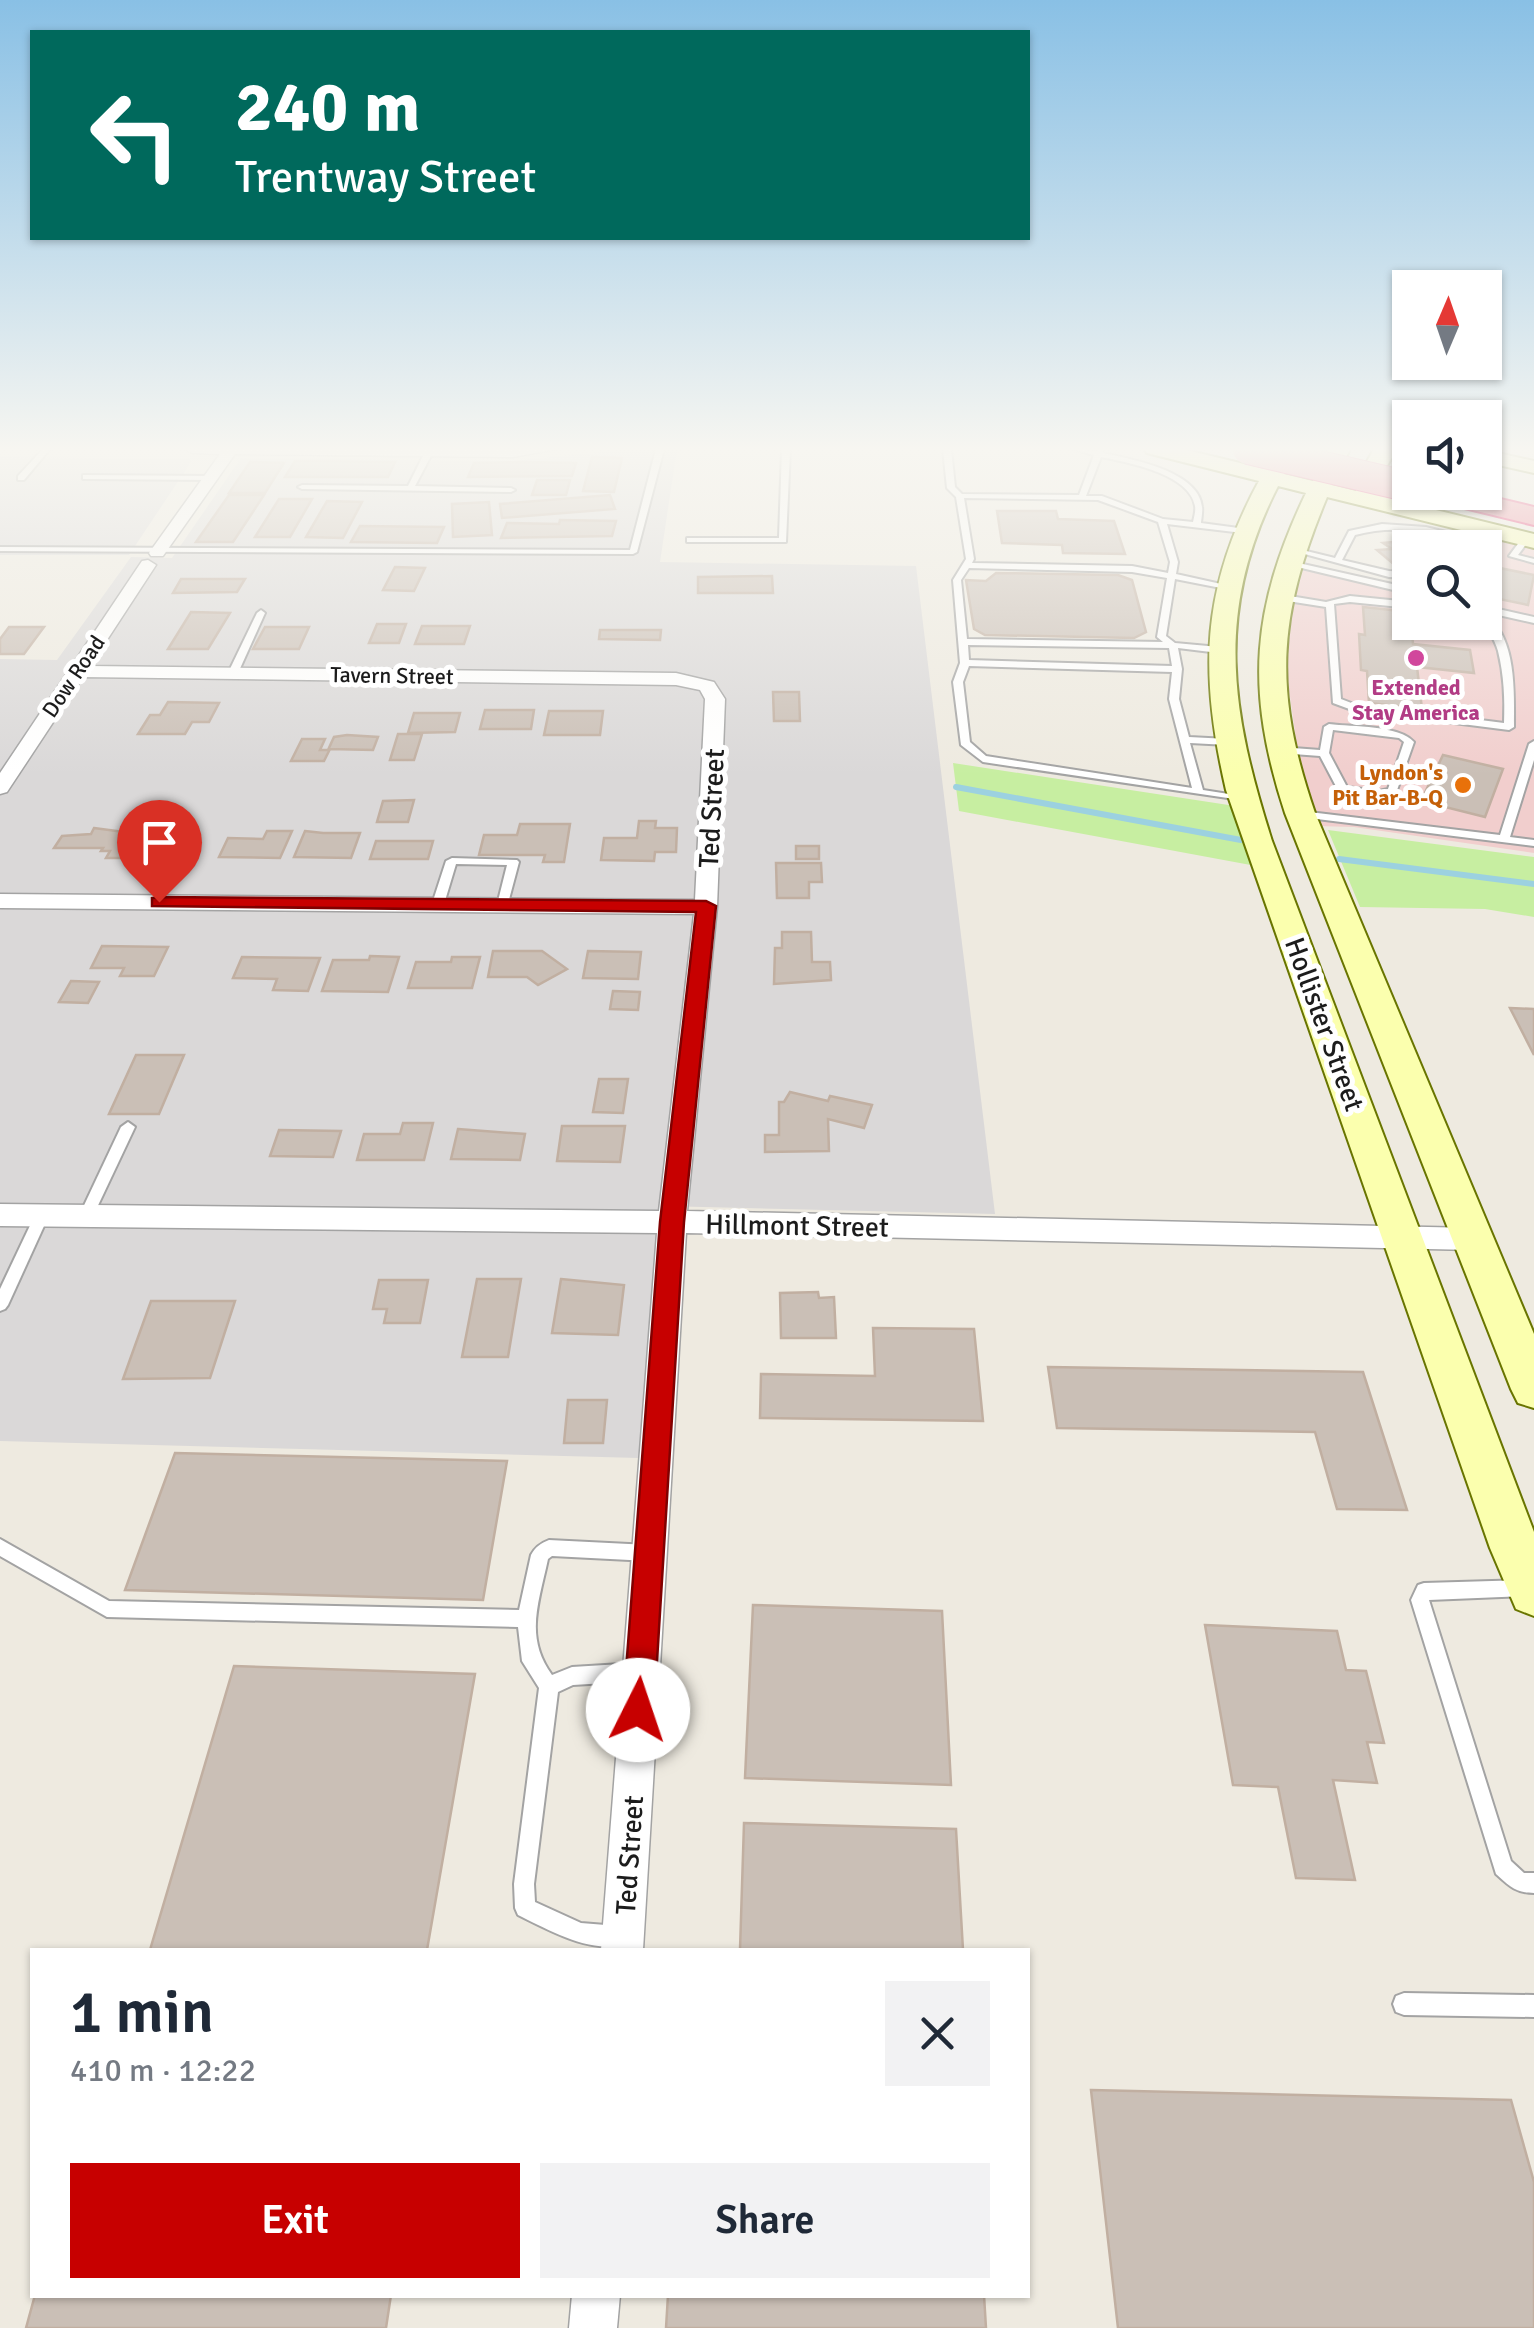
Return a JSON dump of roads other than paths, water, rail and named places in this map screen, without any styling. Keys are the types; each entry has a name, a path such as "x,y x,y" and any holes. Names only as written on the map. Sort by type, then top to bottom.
{"main road":[{"name":"Hollister Street","path":"1235,558 1226,586 1219,650 1228,742 1244,799 1533,1590"},
{"name":"Hollister Street","path":"1290,558 1277,597 1268,666 1279,750 1300,814 1473,1239 1523,1334 1534,1388"},
{"path":"1226,586 1277,597"}],"street":[{"name":"Dow Road","path":"0,788 148,558"},
{"name":"Tavern Street","path":"76,672 676,679 707,686"},
{"name":"Ted Street","path":"623,1943 672,1222 706,906 716,699 707,686"},
{"path":"0,901 706,906"},
{"name":"Hillmont Street","path":"0,1215 672,1222 1473,1239"},
{"path":"593,2328 596,2298"}],"lane":[{"path":"970,558 957,580 965,664 958,682 965,743 983,759 1244,799"},
{"path":"1173,558 1162,637 1172,645 1177,669 1174,699 1198,792"},
{"path":"1296,558 1392,587"},
{"path":"1331,558 1392,573"},
{"path":"968,566 1113,568 1226,586"},
{"path":"1377,602 1380,584"},
{"path":"1277,597 1330,605 1337,600 1392,603"},
{"path":"1330,605 1336,701 1352,707 1510,727 1507,676 1499,640"},
{"path":"233,673 261,612"},
{"path":"1502,613 1534,620"},
{"path":"963,642 1172,645 1219,650"},
{"path":"965,664 1177,669"},
{"path":"1329,727 1402,735 1409,742 1392,790 1379,794 1343,790 1324,753 1329,727"},
{"path":"1185,740 1228,742"},
{"path":"1504,839 1534,744"},
{"path":"1279,750 1324,753"},
{"path":"1300,814 1534,844"},
{"path":"438,904 452,860 513,862 503,905"},
{"path":"86,1216 128,1126"},
{"path":"0,1305 42,1215"},
{"path":"0,1548 107,1609 526,1619"},
{"path":"623,1943 580,1932 525,1908 524,1884 548,1686 531,1661 526,1619 540,1555 550,1548 650,1553"},
{"path":"1533,1590 1424,1590 1420,1600 1503,1868 1520,1882 1534,1883"},
{"path":"548,1686 572,1676 641,1672"},
{"path":"1404,2004 1534,2006"}],"waterway":[{"path":"956,787 1241,840"},
{"path":"1339,859 1534,884"}],"place":[{"name":"Extended Stay America","path":"1416,658"},
{"name":"Lyndon's Pit Bar-B-Q","path":"1463,785"}]}
